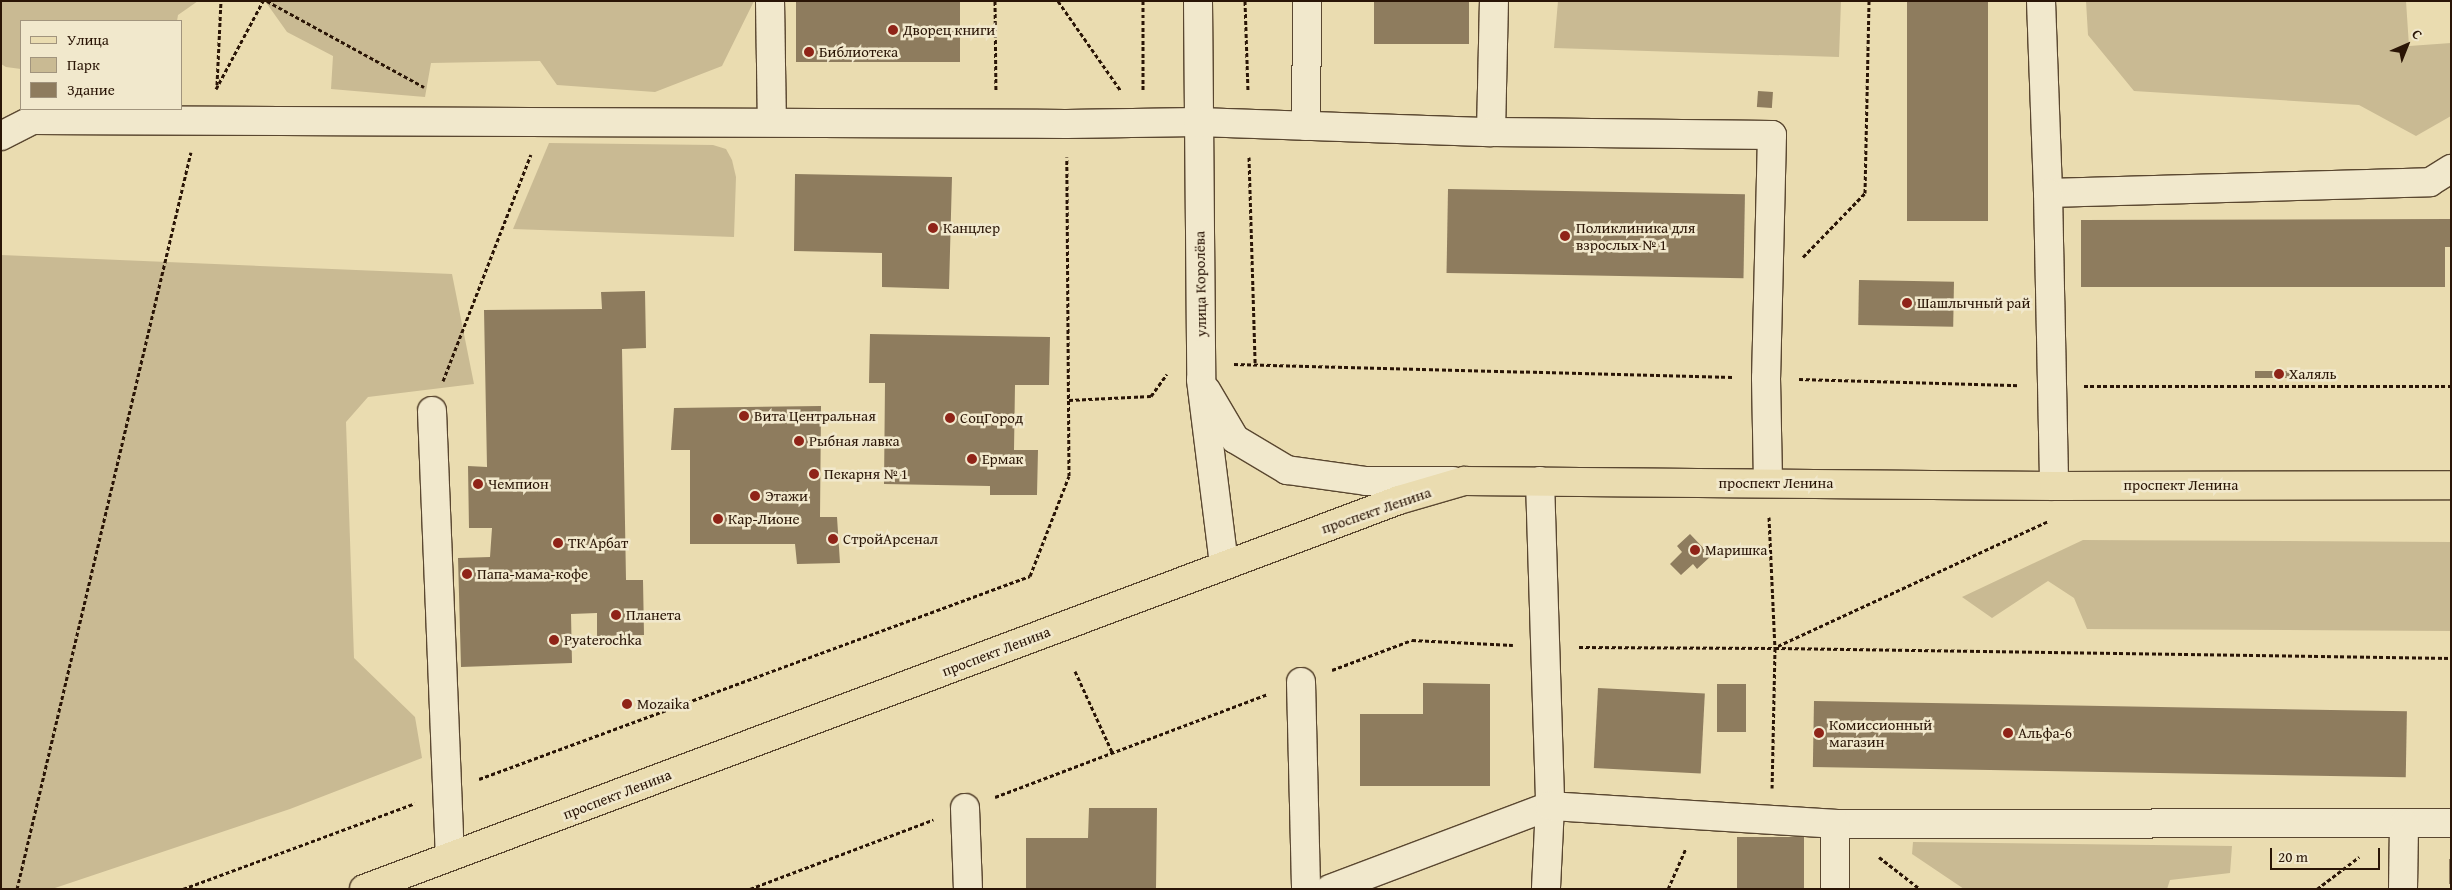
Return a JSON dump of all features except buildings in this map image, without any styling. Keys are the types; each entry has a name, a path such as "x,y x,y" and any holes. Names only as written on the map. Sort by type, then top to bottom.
{"main road":[{"name":"проспект Ленина","path":"364,889 1399,500 1464,481 2054,486 2451,485"}],"street":[{"path":"770,1 772,122"},
{"name":"улица Королёва","path":"1198,1 1200,380 1224,565"},
{"path":"1306,126 1307,1"},
{"path":"1491,132 1494,1"},
{"path":"2041,1 2048,193 2054,486"},
{"path":"1,136 32,120 997,122 1066,124 1198,122 1491,132 1772,136 1766,378 1768,483"},
{"path":"2048,193 2430,182 2451,169"},
{"path":"1200,380 1235,439 1287,470 1366,481 1464,481"},
{"path":"432,411 450,856"},
{"path":"1540,481 1550,806 1546,889"},
{"path":"1301,682 1306,889"},
{"path":"1330,889 1550,806 1834,824 2451,823"},
{"path":"965,808 968,889"},
{"path":"1834,824 1835,889"},
{"path":"2403,889 2404,824"}],"path":[{"path":"216,88 221,1"},
{"path":"17,889 198,121 263,1"},
{"path":"267,1 424,88"},
{"path":"995,1 997,122"},
{"path":"1058,1 1143,122"},
{"path":"1142,1 1143,122"},
{"path":"1245,1 1254,365"},
{"path":"1803,258 1865,193 1869,1"},
{"path":"432,411 544,121"},
{"path":"183,889 1030,576 1069,476 1066,124"},
{"path":"1768,483 1775,648 1771,820"},
{"path":"1775,648 2053,519"},
{"path":"750,889 1412,640 1545,647 1775,648 2451,658"},
{"path":"1075,671 1112,752"},
{"path":"1668,889 1700,815"}],"green space":[{"path":"1,1 198,1 178,15 177,20 20,20 20,69 6,67 1,64"},
{"path":"265,1 754,1 722,66 655,92 557,85 540,61 431,63 425,97 331,89 333,56 287,32"},
{"path":"1558,1 1841,1 1839,57 1554,48"},
{"path":"2086,1 2406,1 2409,46 2451,43 2451,116 2416,136 2359,105 2134,91 2088,35"},
{"path":"549,143 713,145 726,149 732,160 736,177 734,237 513,229"},
{"path":"1,255 452,274 474,384 368,397 346,422 354,658 415,717 422,758 290,809 52,889 1,889"},
{"path":"2083,540 2451,542 2451,631 2087,629 2074,598 2048,581 1992,618 1962,597"},
{"path":"1913,842 2232,846 2230,873 2170,880 2167,889 1964,889 1912,854"}],"place":[{"name":"Дворец книги","path":"893,30"},
{"name":"Библиотека","path":"809,52"},
{"name":"Канцлер","path":"933,228"},
{"name":"Поликлиника для взрослых № 1","path":"1565,236"},
{"name":"Шашлычный рай","path":"1907,303"},
{"name":"Халяль","path":"2279,374"},
{"name":"Вита Центральная","path":"744,416"},
{"name":"СоцГород","path":"950,418"},
{"name":"Рыбная лавка","path":"799,441"},
{"name":"Ермак","path":"972,459"},
{"name":"Пекарня № 1","path":"814,474"},
{"name":"Чемпион","path":"478,484"},
{"name":"Этажи","path":"755,496"},
{"name":"Кар-Лионе","path":"718,519"},
{"name":"СтройАрсенал","path":"833,539"},
{"name":"ТК Арбат","path":"558,543"},
{"name":"Маришка","path":"1695,550"},
{"name":"Папа-мама-кофе","path":"467,574"},
{"name":"Планета","path":"616,615"},
{"name":"Pyaterochka","path":"554,640"},
{"name":"Mozaika","path":"627,704"},
{"name":"Комиссионный магазин","path":"1819,733"},
{"name":"Альфа-6","path":"2008,733"}]}
